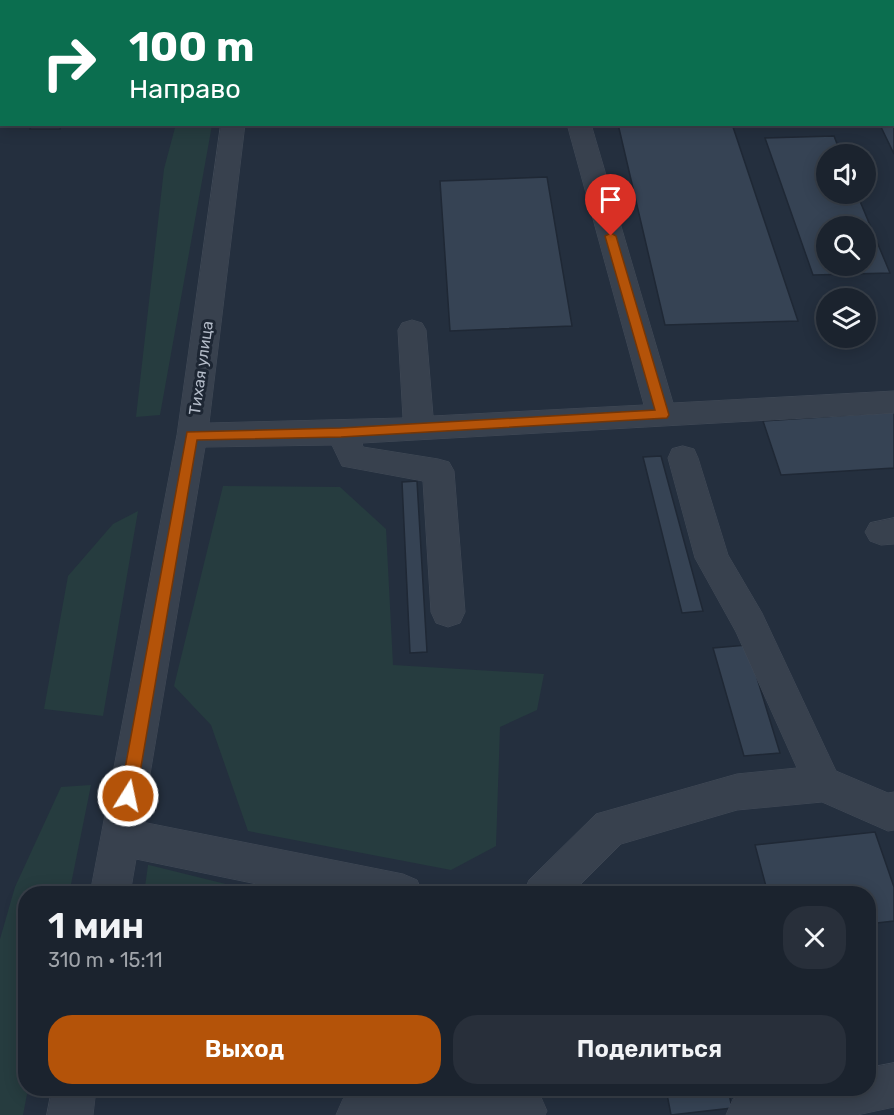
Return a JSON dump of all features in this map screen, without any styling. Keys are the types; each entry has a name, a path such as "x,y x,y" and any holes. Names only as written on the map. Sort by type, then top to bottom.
{"street":[{"name":"Тихая улица","path":"112,886 192,435 233,126"},
{"path":"580,126 662,415"},
{"path":"412,330 419,428"},
{"path":"192,435 341,433 894,402"},
{"path":"341,433 353,457 438,471 448,612"},
{"path":"683,458 712,558 750,624 823,784"},
{"path":"551,886 610,828 737,792 823,784 892,815"},
{"path":"121,837 363,886"},
{"path":"876,1089 894,1085"},
{"path":"70,1115 73,1096"},
{"path":"749,1115 841,1096"},
{"path":"359,1115 515,1108"}],"green space":[{"path":"175,126 212,126 160,415 136,417 164,169"},
{"path":"223,486 340,487 386,529 393,665 544,674 537,710 500,727 496,846 451,870 248,831 211,725 174,686"},
{"path":"138,511 103,716 44,709 68,576 113,524"},
{"path":"91,785 71,886 18,886 18,1096 27,1096 23,1115 0,1115 0,939 15,887 61,787"},
{"path":"149,865 234,886 145,886"}],"building":[{"path":"31,126 61,126 60,129 30,129"},
{"path":"618,126 733,126 798,321 665,325"},
{"path":"894,126 894,154 881,127"},
{"path":"834,136 837,144 816,144 816,204 861,204 866,216 816,216 816,275 813,275 765,138"},
{"path":"547,177 572,326 450,331 440,181"},
{"path":"876,239 890,273 876,273"},
{"path":"894,412 894,468 781,475 763,421"},
{"path":"661,456 703,611 682,613 643,457"},
{"path":"417,481 427,652 410,653 402,482"},
{"path":"747,645 780,753 744,756 713,648"},
{"path":"875,832 894,887 894,921 876,923 876,886 766,886 755,845"},
{"path":"667,1096 729,1096 732,1108 671,1115"}],"route":[{"path":"128,796 192,435 341,433 662,415 611,236"}]}
